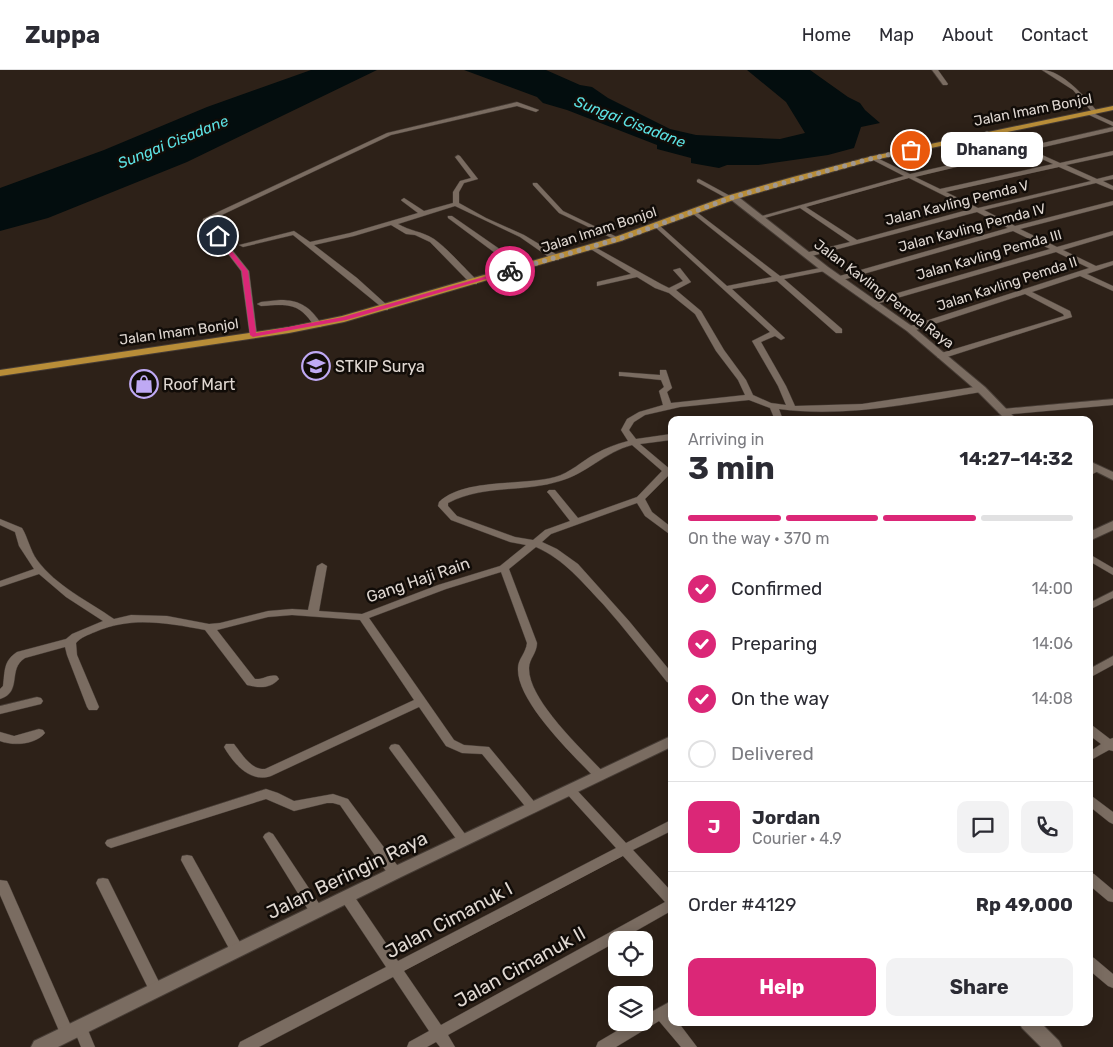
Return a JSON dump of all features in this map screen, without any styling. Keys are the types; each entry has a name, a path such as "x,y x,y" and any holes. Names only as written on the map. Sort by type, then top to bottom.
{"main road":[{"name":"Jalan Imam Bonjol","path":"0,373 318,325 385,308 556,258 656,226 731,197 873,158 1113,108"}],"street":[{"path":"935,70 945,84"},
{"path":"1045,70 1075,89 1092,112 1113,124"},
{"path":"253,335 245,271 205,220 389,134 517,104 536,110"},
{"path":"761,217 910,176 1113,129"},
{"path":"987,133 1113,188"},
{"path":"940,191 1113,152"},
{"path":"456,204 456,192 462,182 475,179 458,157"},
{"path":"873,158 1096,269"},
{"name":"Jalan Kavling Pemda V","path":"808,255 977,210 1113,177"},
{"path":"700,181 731,197"},
{"path":"535,184 561,212 618,239"},
{"name":"Jalan Kavling Pemda Raya","path":"731,197 761,217 825,269 910,329 981,389 1007,416"},
{"path":"404,200 422,213"},
{"path":"308,245 345,237 456,204 522,236 556,258"},
{"name":"Jalan Kavling Pemda IV","path":"838,278 1015,228 1113,204"},
{"path":"802,207 855,242"},
{"path":"694,212 778,278 839,331"},
{"path":"450,218 521,268"},
{"path":"392,223 408,233 416,233 432,241 474,282"},
{"path":"656,226 779,336 756,341 782,386 792,408"},
{"path":"243,245 292,233 354,280 385,308"},
{"name":"Jalan Kavling Pemda III","path":"873,302 1055,248 1113,233"},
{"path":"591,247 658,286 670,290 702,318 720,351 742,380 750,397 758,402 810,409 887,404 981,389"},
{"name":"Jalan Kavling Pemda II","path":"910,329 1113,263"},
{"path":"727,288 825,269"},
{"path":"670,290 687,282 677,270"},
{"path":"600,284 638,274"},
{"path":"1082,274 1113,289"},
{"path":"941,356 1068,317 1067,312 1025,292"},
{"path":"261,304 297,303 304,307 318,325"},
{"path":"622,374 664,375 668,388 663,391 668,406"},
{"path":"668,471 633,442 625,430 625,424 631,418 653,409 668,406 750,397"},
{"path":"1015,416 1113,402"},
{"path":"773,405 777,416"},
{"path":"668,437 633,442 603,452 566,477 469,492 453,496 444,502 443,506 454,518 513,540 535,542 553,551 574,566 625,623 668,676"},
{"path":"1093,469 1113,477"},
{"path":"600,776 553,725 526,682 523,667 532,644 504,568 548,532 640,499 668,473"},
{"path":"552,492 576,522"},
{"path":"640,499 648,514 668,530"},
{"path":"0,522 19,530 21,543 40,570 62,590 112,622"},
{"path":"1093,535 1113,525"},
{"path":"1093,560 1113,572"},
{"path":"312,612 322,566"},
{"name":"Gang Haji Rain","path":"0,695 8,688 10,664 14,659 21,655 70,642 76,636 112,622 131,618 150,618 209,627 268,614 312,612 363,617 442,587 504,568"},
{"path":"0,584 40,570"},
{"path":"1093,604 1113,594"},
{"path":"363,617 450,743 462,749 485,750 533,808"},
{"path":"209,627 250,682 262,684 273,679"},
{"path":"70,642 72,655 93,707"},
{"path":"1093,672 1113,660"},
{"path":"0,710 37,700"},
{"path":"230,747 253,773 260,775 421,701"},
{"path":"1093,732 1112,744 1093,755"},
{"path":"0,736 10,741 20,740 39,733"},
{"name":"Jalan Beringin Raya","path":"40,1047 395,873 668,742"},
{"path":"395,748 464,841"},
{"path":"570,790 668,897"},
{"path":"110,843 266,794 274,795 294,806 336,798 344,802 395,873"},
{"path":"1093,803 1113,819"},
{"name":"Jalan Cimanuk I","path":"245,1047 668,828"},
{"path":"269,837 317,912"},
{"path":"187,860 237,950"},
{"path":"1093,881 1113,897"},
{"path":"103,883 156,990"},
{"path":"2,884 74,1030 88,1047"},
{"path":"347,897 448,1047"},
{"name":"Jalan Cimanuk II","path":"414,1047 668,907"},
{"path":"1093,965 1113,982"},
{"path":"603,1047 666,1010"},
{"path":"676,1026 690,1047"},
{"path":"1032,1026 1054,1047"}],"water":[{"name":"Sungai Cisadane","path":"311,70 377,70 187,162 48,218 0,231 0,188 104,150 207,107"},
{"name":"Sungai Cisadane","path":"464,70 546,70 580,85 592,87 608,98 670,129 696,135 780,139 805,133 786,102 747,70 810,70 848,97 860,103 880,123 861,127 854,148 828,155 758,165 727,165 719,168 691,163 691,158 657,149 657,145 567,110 543,103 537,97"}],"way so far":[{"path":"510,271 631,235 758,189 873,158 911,150"}],"place":[{"name":"Dhanang","path":"911,150"},
{"name":"STKIP Surya","path":"316,366"},
{"name":"Roof Mart","path":"144,384"}],"route":[{"path":"218,236 245,271 253,335 305,328 344,319 510,271"}]}
